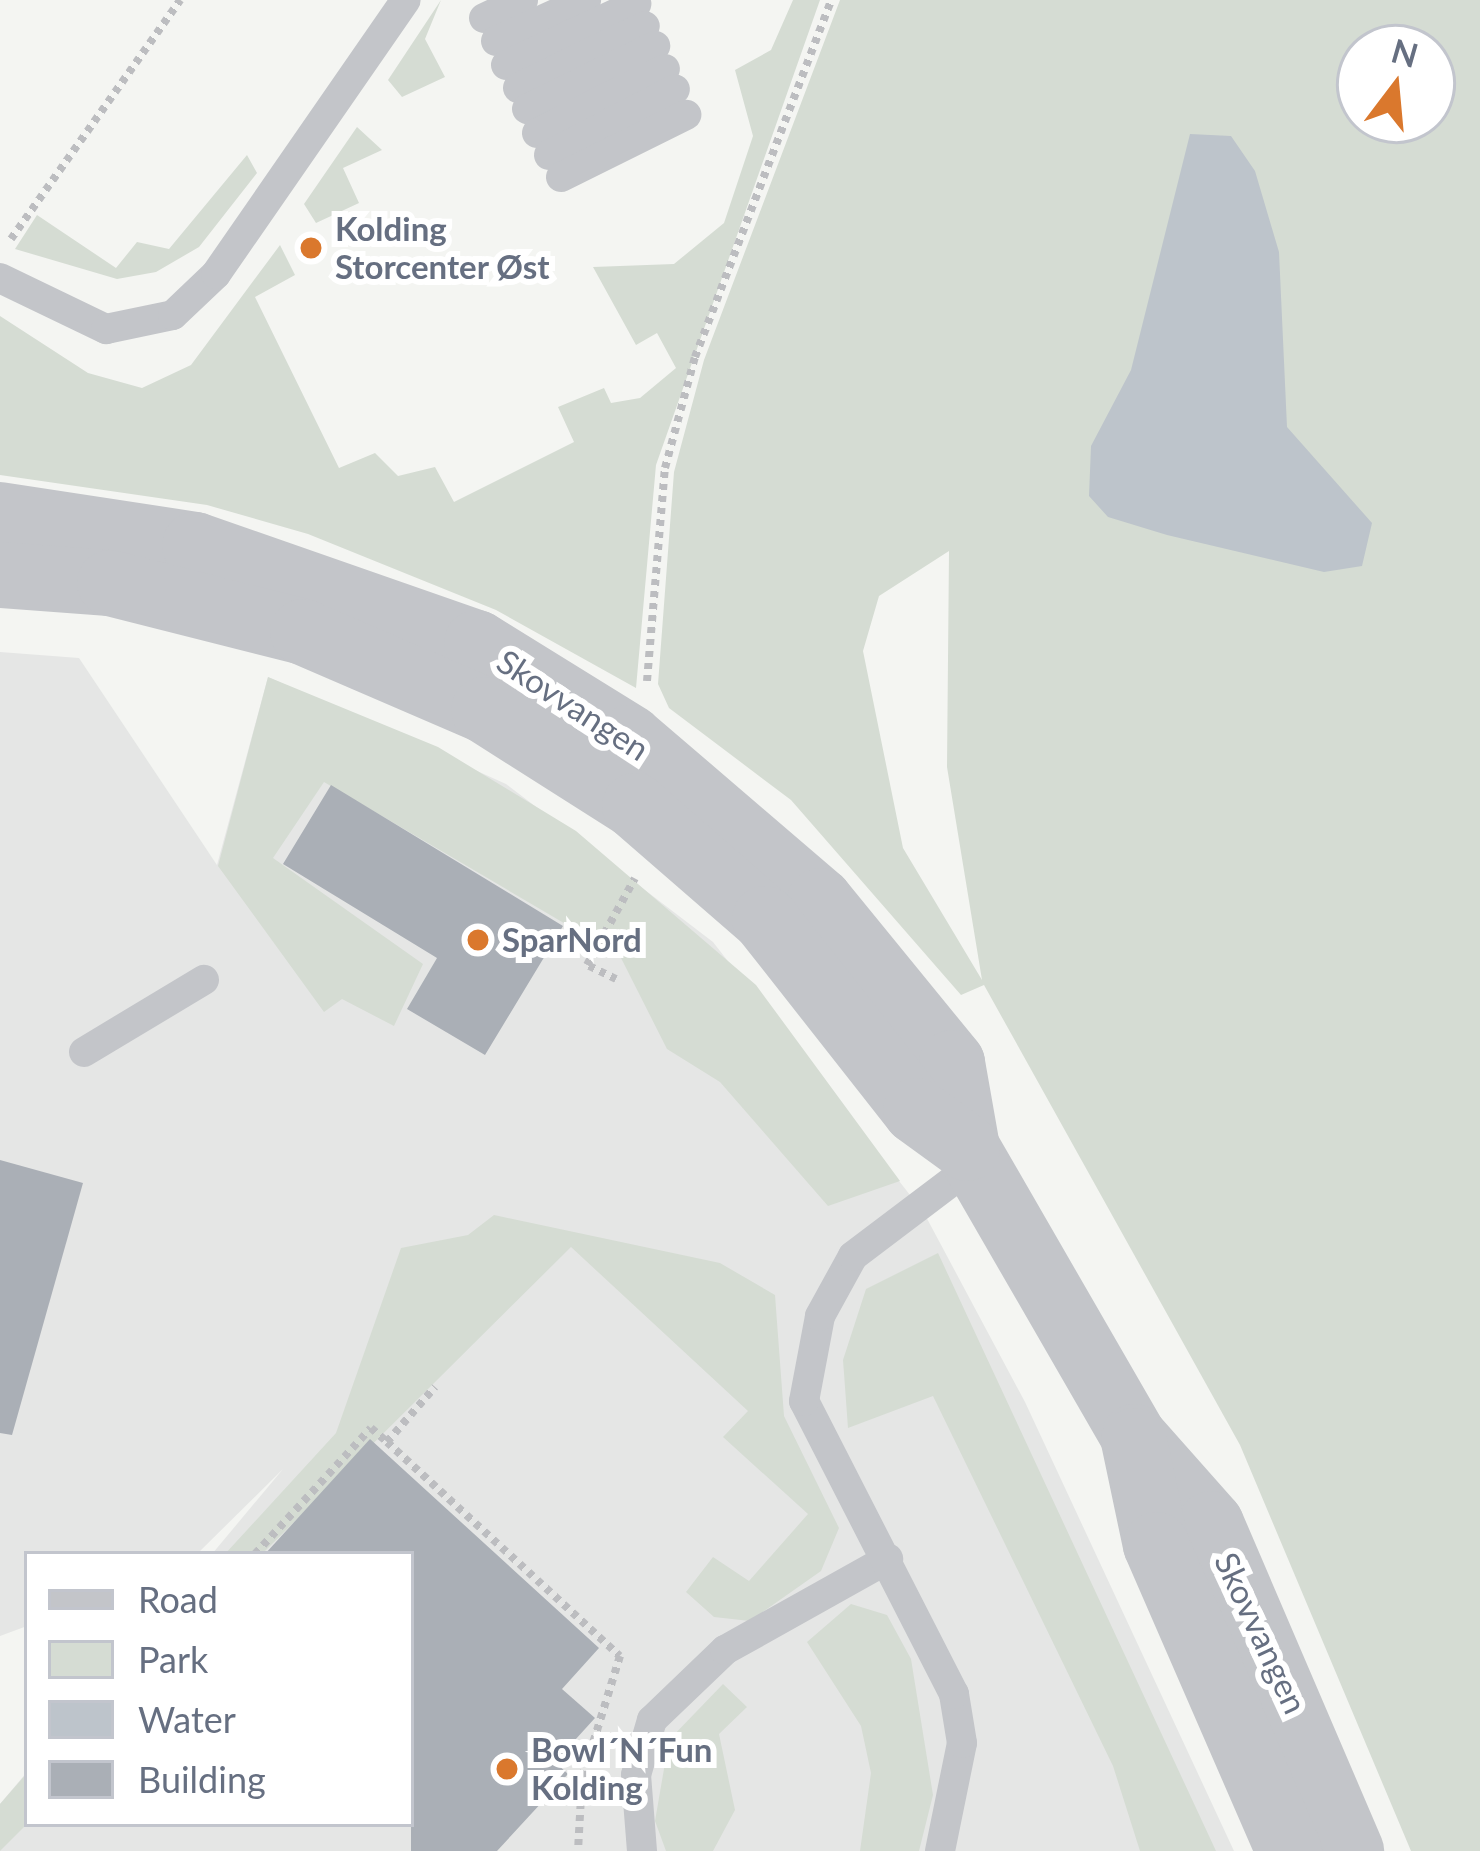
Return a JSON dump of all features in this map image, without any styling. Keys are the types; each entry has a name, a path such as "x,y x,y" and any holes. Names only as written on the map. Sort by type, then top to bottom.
{"street":[{"name":"Skovvangen","path":"0,515 195,544 392,605 630,738 767,849 867,953 952,1063 972,1155 1134,1437 1211,1524 1351,1851"},
{"name":"Skovvangen","path":"0,575 110,584 303,632 484,710 635,806 765,919 916,1111 972,1155"},
{"name":"Skovvangen","path":"1134,1437 1156,1544 1289,1851"}],"lane":[{"path":"0,278 106,329 173,315 216,274 406,0"},
{"path":"522,98 523,0"},
{"path":"522,98 586,0"},
{"path":"522,98 660,58"},
{"path":"522,98 660,58"},
{"path":"522,98 660,58"},
{"path":"84,1052 205,980"},
{"path":"940,1851 962,1743 955,1694 804,1401 808,1358 853,1256 972,1155"},
{"path":"642,1851 636,1775 652,1720 724,1650 888,1558"}],"path":[{"path":"0,255 180,0"},
{"path":"630,738 647,703 649,579 695,357 831,0"},
{"path":"632,858 658,880"},
{"path":"616,979 587,965 641,866"},
{"path":"387,1442 435,1387"},
{"path":"258,1551 371,1428 620,1656 582,1779 578,1851"}],"shaded area":[{"path":"0,652 79,658 217,865 268,677 506,784 713,942 924,1213 1025,1402 1234,1851 0,1851 0,1804 24,1776 24,1827 414,1827 414,1551 215,1551 283,1469 200,1551 24,1551 24,1627 0,1636"}],"green space":[{"path":"441,0 425,39 445,77 402,97 388,80"},
{"path":"793,0 820,0 656,465 636,688 496,610 308,534 207,505 0,475 0,316 88,373 142,388 191,365 280,245 295,275 255,297 339,468 375,453 398,476 435,467 454,502 574,442 558,407 604,388 611,403 640,398 676,368 657,333 636,345 593,267 674,264 724,223 753,136 735,70 771,50"},
{"path":"840,0 1480,0 1480,1851 1411,1851 1240,1445 984,985 961,995 791,800 669,708 658,684 674,472 704,360","holes":["949,551 947,767 982,980 903,848 863,651 879,596"]},
{"path":"357,127 382,150 343,168 359,203 316,223 304,204"},
{"path":"247,155 257,173 199,247 156,272 117,279 15,249 37,215 116,268 137,242 169,249"},
{"path":"268,677 438,747 576,831 756,985 900,1181 828,1206 720,1082 667,1049 620,956 324,782 273,858 423,964 394,1026 342,999 324,1012 218,866"},
{"path":"494,1215 720,1263 775,1295 784,1416 839,1528 821,1571 750,1621 714,1617 686,1592 713,1557 749,1581 808,1514 723,1437 748,1411 571,1247 265,1551 228,1551 336,1433 401,1248 468,1235"},
{"path":"938,1253 1216,1851 1140,1851 1113,1766 933,1396 848,1428 843,1360 866,1289"},
{"path":"851,1604 887,1615 911,1659 933,1795 919,1851 860,1851 871,1773 861,1726 807,1642"},
{"path":"723,1684 747,1707 719,1734 735,1810 713,1851 666,1851 655,1821 669,1740"},
{"path":"24,1776 24,1827 0,1851 0,1804"}],"water":[{"path":"1190,134 1231,136 1255,171 1279,252 1287,427 1372,523 1362,566 1324,572 1167,535 1108,517 1089,496 1091,446 1131,370"}],"building":[{"path":"331,785 563,926 485,1055 407,1009 437,958 283,864"},
{"path":"0,1160 83,1183 12,1435 0,1433"},
{"path":"370,1439 599,1648 562,1689 595,1718 555,1762 568,1774 497,1851 411,1851 414,1551 268,1551"}],"place":[{"name":"Kolding Storcenter Øst","path":"311,248"},
{"name":"SparNord","path":"478,940"},
{"name":"Bowl´N´Fun Kolding","path":"507,1769"}]}
